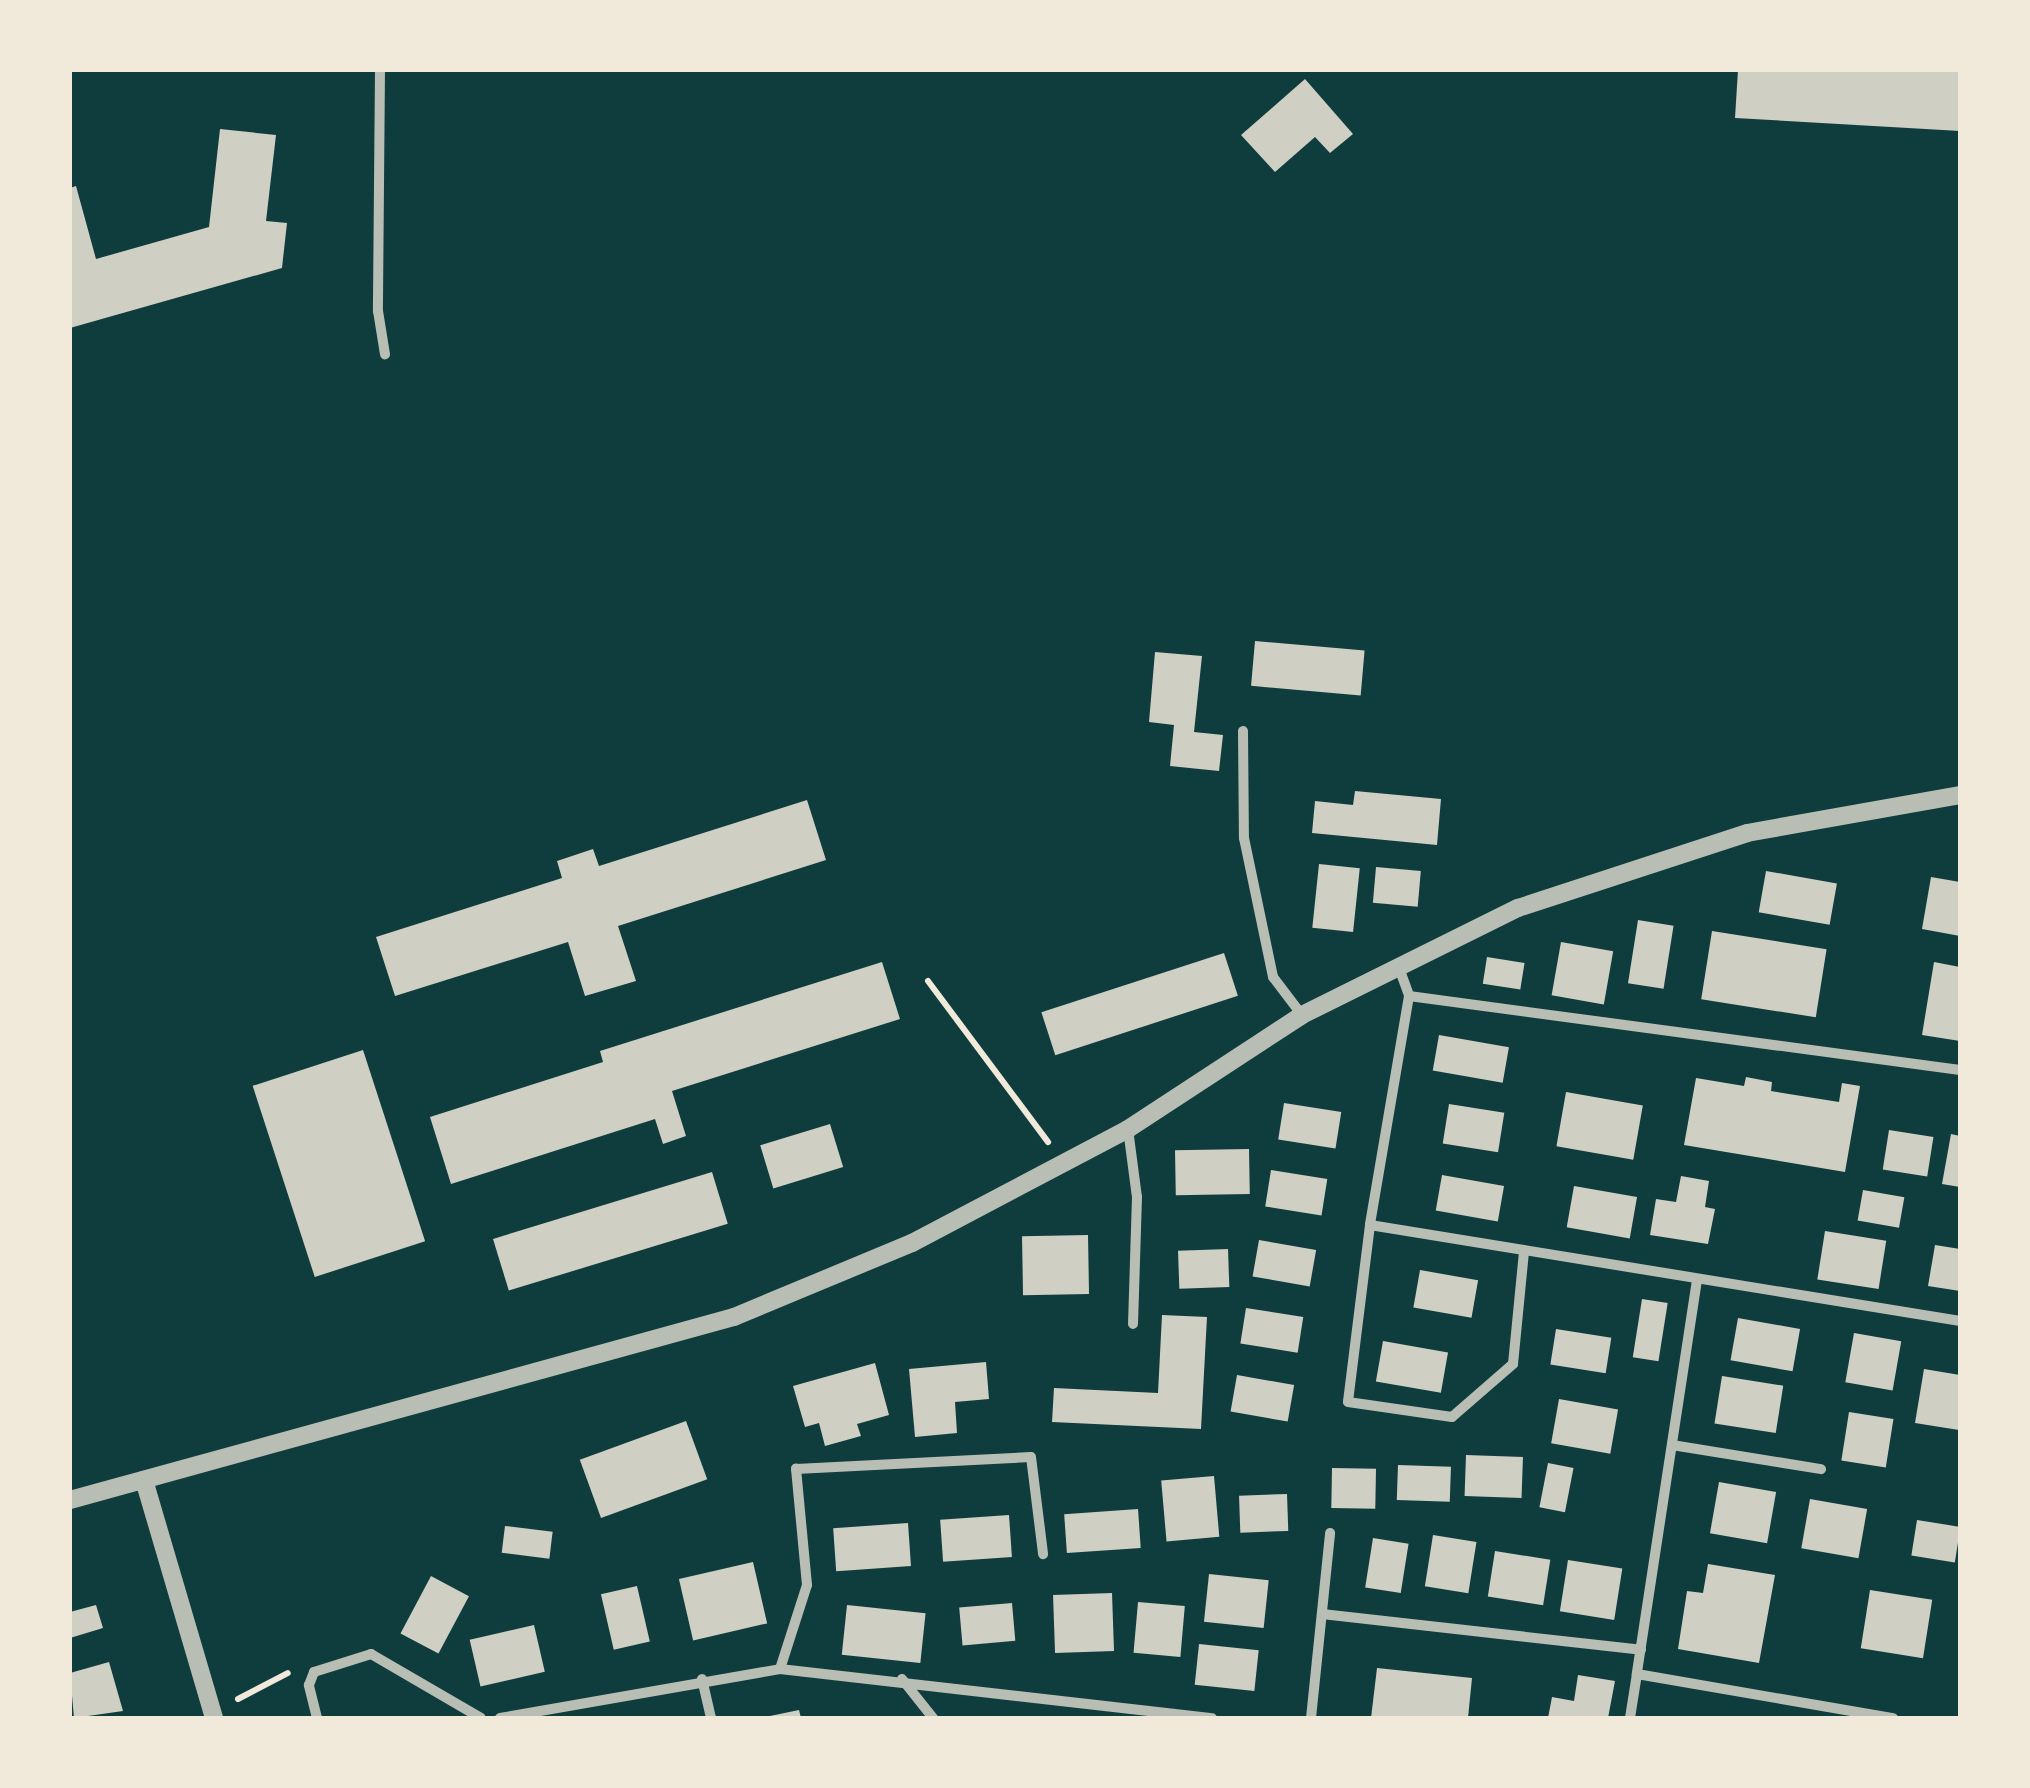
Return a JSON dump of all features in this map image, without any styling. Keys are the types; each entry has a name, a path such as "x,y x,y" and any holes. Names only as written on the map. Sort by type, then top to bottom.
{"street":[{"path":"380,70 378,311 385,354"},
{"path":"1244,730 1248,855 1274,977 1302,1014"},
{"path":"70,1500 734,1317 912,1243 1128,1129 1302,1014 1398,962 1518,908 1747,833 1960,796"},
{"path":"1398,962 1409,996 1370,1225 1348,1402 1452,1417 1513,1364 1524,1251"},
{"path":"1409,996 1960,1070"},
{"path":"1128,1129 1137,1197 1134,1324"},
{"path":"1370,1225 1960,1321"},
{"path":"1630,1718 1697,1280"},
{"path":"1672,1445 1821,1468"},
{"path":"780,1669 807,1585 796,1469 1031,1457 1043,1554"},
{"path":"144,1480 212,1710"},
{"path":"1311,1718 1330,1533"},
{"path":"1322,1614 1641,1650"},
{"path":"317,1718 309,1685 314,1672 372,1654 481,1718"},
{"path":"500,1718 702,1679 780,1669 901,1678 1212,1718"},
{"path":"1637,1674 1893,1718"},
{"path":"901,1678 933,1718"},
{"path":"702,1679 711,1718"}],"path":[{"path":"928,981 1063,1164"},
{"path":"212,1710 246,1698 290,1672 314,1672"}],"building":[{"path":"1738,70 1960,70 1960,131 1735,118"},
{"path":"1305,79 1353,134 1330,153 1315,137 1275,172 1241,135"},
{"path":"220,129 276,135 266,221 287,223 282,268 70,328 70,188 76,186 96,259 209,227"},
{"path":"1255,641 1365,651 1361,695 1251,686"},
{"path":"1155,652 1202,656 1194,732 1223,735 1219,771 1170,766 1174,725 1149,722"},
{"path":"1355,791 1441,799 1437,845 1312,833 1315,801 1353,805"},
{"path":"807,800 826,860 618,926 636,981 585,996 568,942 395,996 376,937 562,878 557,861 593,849 599,866"},
{"path":"1319,864 1360,868 1353,932 1312,928"},
{"path":"1376,867 1421,871 1418,907 1373,903"},
{"path":"1766,871 1837,884 1830,925 1759,912"},
{"path":"1931,877 1960,882 1960,936 1922,929"},
{"path":"1638,920 1674,926 1664,989 1628,983"},
{"path":"1712,931 1827,949 1816,1017 1701,999"},
{"path":"1561,942 1613,951 1604,1004 1552,995"},
{"path":"1224,953 1238,996 1055,1055 1041,1012"},
{"path":"1487,957 1525,963 1520,990 1483,984"},
{"path":"882,962 900,1019 672,1091 686,1136 663,1144 655,1119 451,1184 430,1117 603,1062 600,1051"},
{"path":"1934,962 1960,967 1960,1041 1922,1035"},
{"path":"1439,1035 1509,1047 1503,1083 1433,1070"},
{"path":"363,1050 425,1241 315,1277 253,1086"},
{"path":"1746,1077 1772,1082 1771,1091 1839,1102 1842,1083 1860,1086 1845,1172 1684,1145 1696,1078 1744,1086"},
{"path":"1566,1092 1643,1106 1633,1160 1556,1146"},
{"path":"1284,1103 1341,1112 1335,1149 1278,1140"},
{"path":"1449,1104 1504,1113 1498,1152 1443,1144"},
{"path":"830,1124 843,1167 773,1188 760,1145"},
{"path":"1889,1130 1933,1137 1927,1177 1883,1170"},
{"path":"1951,1134 1960,1136 1960,1187 1942,1184"},
{"path":"1249,1149 1250,1194 1176,1195 1175,1150"},
{"path":"1271,1170 1327,1179 1322,1215 1265,1207"},
{"path":"712,1172 728,1224 509,1291 493,1239"},
{"path":"1442,1175 1504,1186 1498,1221 1436,1210"},
{"path":"1681,1176 1709,1181 1705,1207 1715,1209 1708,1244 1650,1235 1656,1199 1676,1202"},
{"path":"1574,1186 1637,1197 1630,1238 1567,1227"},
{"path":"1863,1190 1904,1197 1899,1228 1858,1221"},
{"path":"1825,1231 1886,1241 1879,1289 1817,1279"},
{"path":"1088,1235 1089,1294 1023,1295 1022,1236"},
{"path":"1259,1240 1316,1250 1310,1287 1253,1276"},
{"path":"1935,1245 1960,1249 1960,1291 1928,1286"},
{"path":"1228,1249 1229,1287 1179,1289 1178,1251"},
{"path":"1420,1270 1478,1280 1472,1318 1413,1307"},
{"path":"1642,1299 1668,1303 1658,1361 1633,1357"},
{"path":"1246,1308 1303,1317 1298,1353 1240,1344"},
{"path":"1162,1315 1207,1317 1201,1429 1052,1422 1054,1388 1158,1393"},
{"path":"1738,1318 1800,1329 1793,1371 1731,1360"},
{"path":"1556,1329 1611,1338 1606,1373 1550,1365"},
{"path":"1854,1333 1901,1341 1893,1391 1845,1382"},
{"path":"1383,1341 1448,1352 1441,1393 1376,1381"},
{"path":"986,1362 989,1399 955,1402 957,1433 915,1437 909,1369"},
{"path":"875,1363 889,1415 857,1424 861,1436 825,1446 819,1423 805,1427 793,1386"},
{"path":"1924,1369 1960,1375 1959,1430 1915,1423"},
{"path":"1237,1375 1294,1385 1288,1422 1231,1411"},
{"path":"1722,1376 1783,1386 1776,1433 1714,1423"},
{"path":"1559,1399 1618,1409 1610,1454 1551,1443"},
{"path":"1849,1412 1893,1419 1886,1467 1841,1460"},
{"path":"686,1421 707,1479 601,1518 580,1460"},
{"path":"1466,1455 1523,1457 1522,1498 1465,1496"},
{"path":"1548,1463 1574,1468 1565,1512 1539,1507"},
{"path":"1398,1465 1451,1467 1450,1502 1397,1500"},
{"path":"1332,1468 1376,1469 1375,1509 1331,1508"},
{"path":"1214,1476 1219,1537 1167,1541 1161,1481"},
{"path":"1719,1482 1776,1492 1767,1543 1710,1533"},
{"path":"1287,1494 1288,1531 1240,1533 1239,1496"},
{"path":"1810,1499 1867,1509 1858,1558 1801,1548"},
{"path":"1138,1509 1141,1548 1067,1553 1064,1514"},
{"path":"1009,1515 1012,1557 943,1562 940,1520"},
{"path":"1917,1520 1960,1527 1955,1562 1911,1556"},
{"path":"908,1523 911,1566 836,1571 833,1528"},
{"path":"505,1526 553,1532 549,1559 502,1553"},
{"path":"1433,1535 1476,1542 1468,1593 1425,1586"},
{"path":"1373,1538 1409,1544 1401,1593 1365,1587"},
{"path":"1495,1551 1550,1560 1543,1605 1488,1596"},
{"path":"1568,1560 1622,1569 1614,1620 1560,1611"},
{"path":"753,1562 767,1623 693,1640 679,1579"},
{"path":"1708,1564 1775,1575 1759,1663 1678,1649 1687,1591 1703,1593"},
{"path":"1209,1574 1269,1580 1264,1628 1204,1622"},
{"path":"431,1576 469,1596 438,1654 400,1633"},
{"path":"637,1586 650,1642 614,1650 601,1594"},
{"path":"1870,1590 1932,1600 1923,1658 1861,1648"},
{"path":"1112,1593 1114,1651 1055,1653 1053,1595"},
{"path":"1138,1602 1185,1606 1180,1657 1134,1653"},
{"path":"1012,1603 1015,1641 963,1645 959,1608"},
{"path":"96,1605 103,1628 70,1638 70,1612"},
{"path":"847,1605 926,1613 920,1663 842,1655"},
{"path":"534,1625 545,1672 480,1687 470,1640"},
{"path":"1199,1644 1259,1650 1254,1691 1195,1685"},
{"path":"109,1662 123,1711 74,1718 70,1673"},
{"path":"1377,1668 1472,1678 1468,1718 1371,1718"},
{"path":"1578,1675 1615,1681 1608,1718 1548,1718 1552,1697 1574,1701"},
{"path":"799,1710 801,1718 770,1716"}]}
